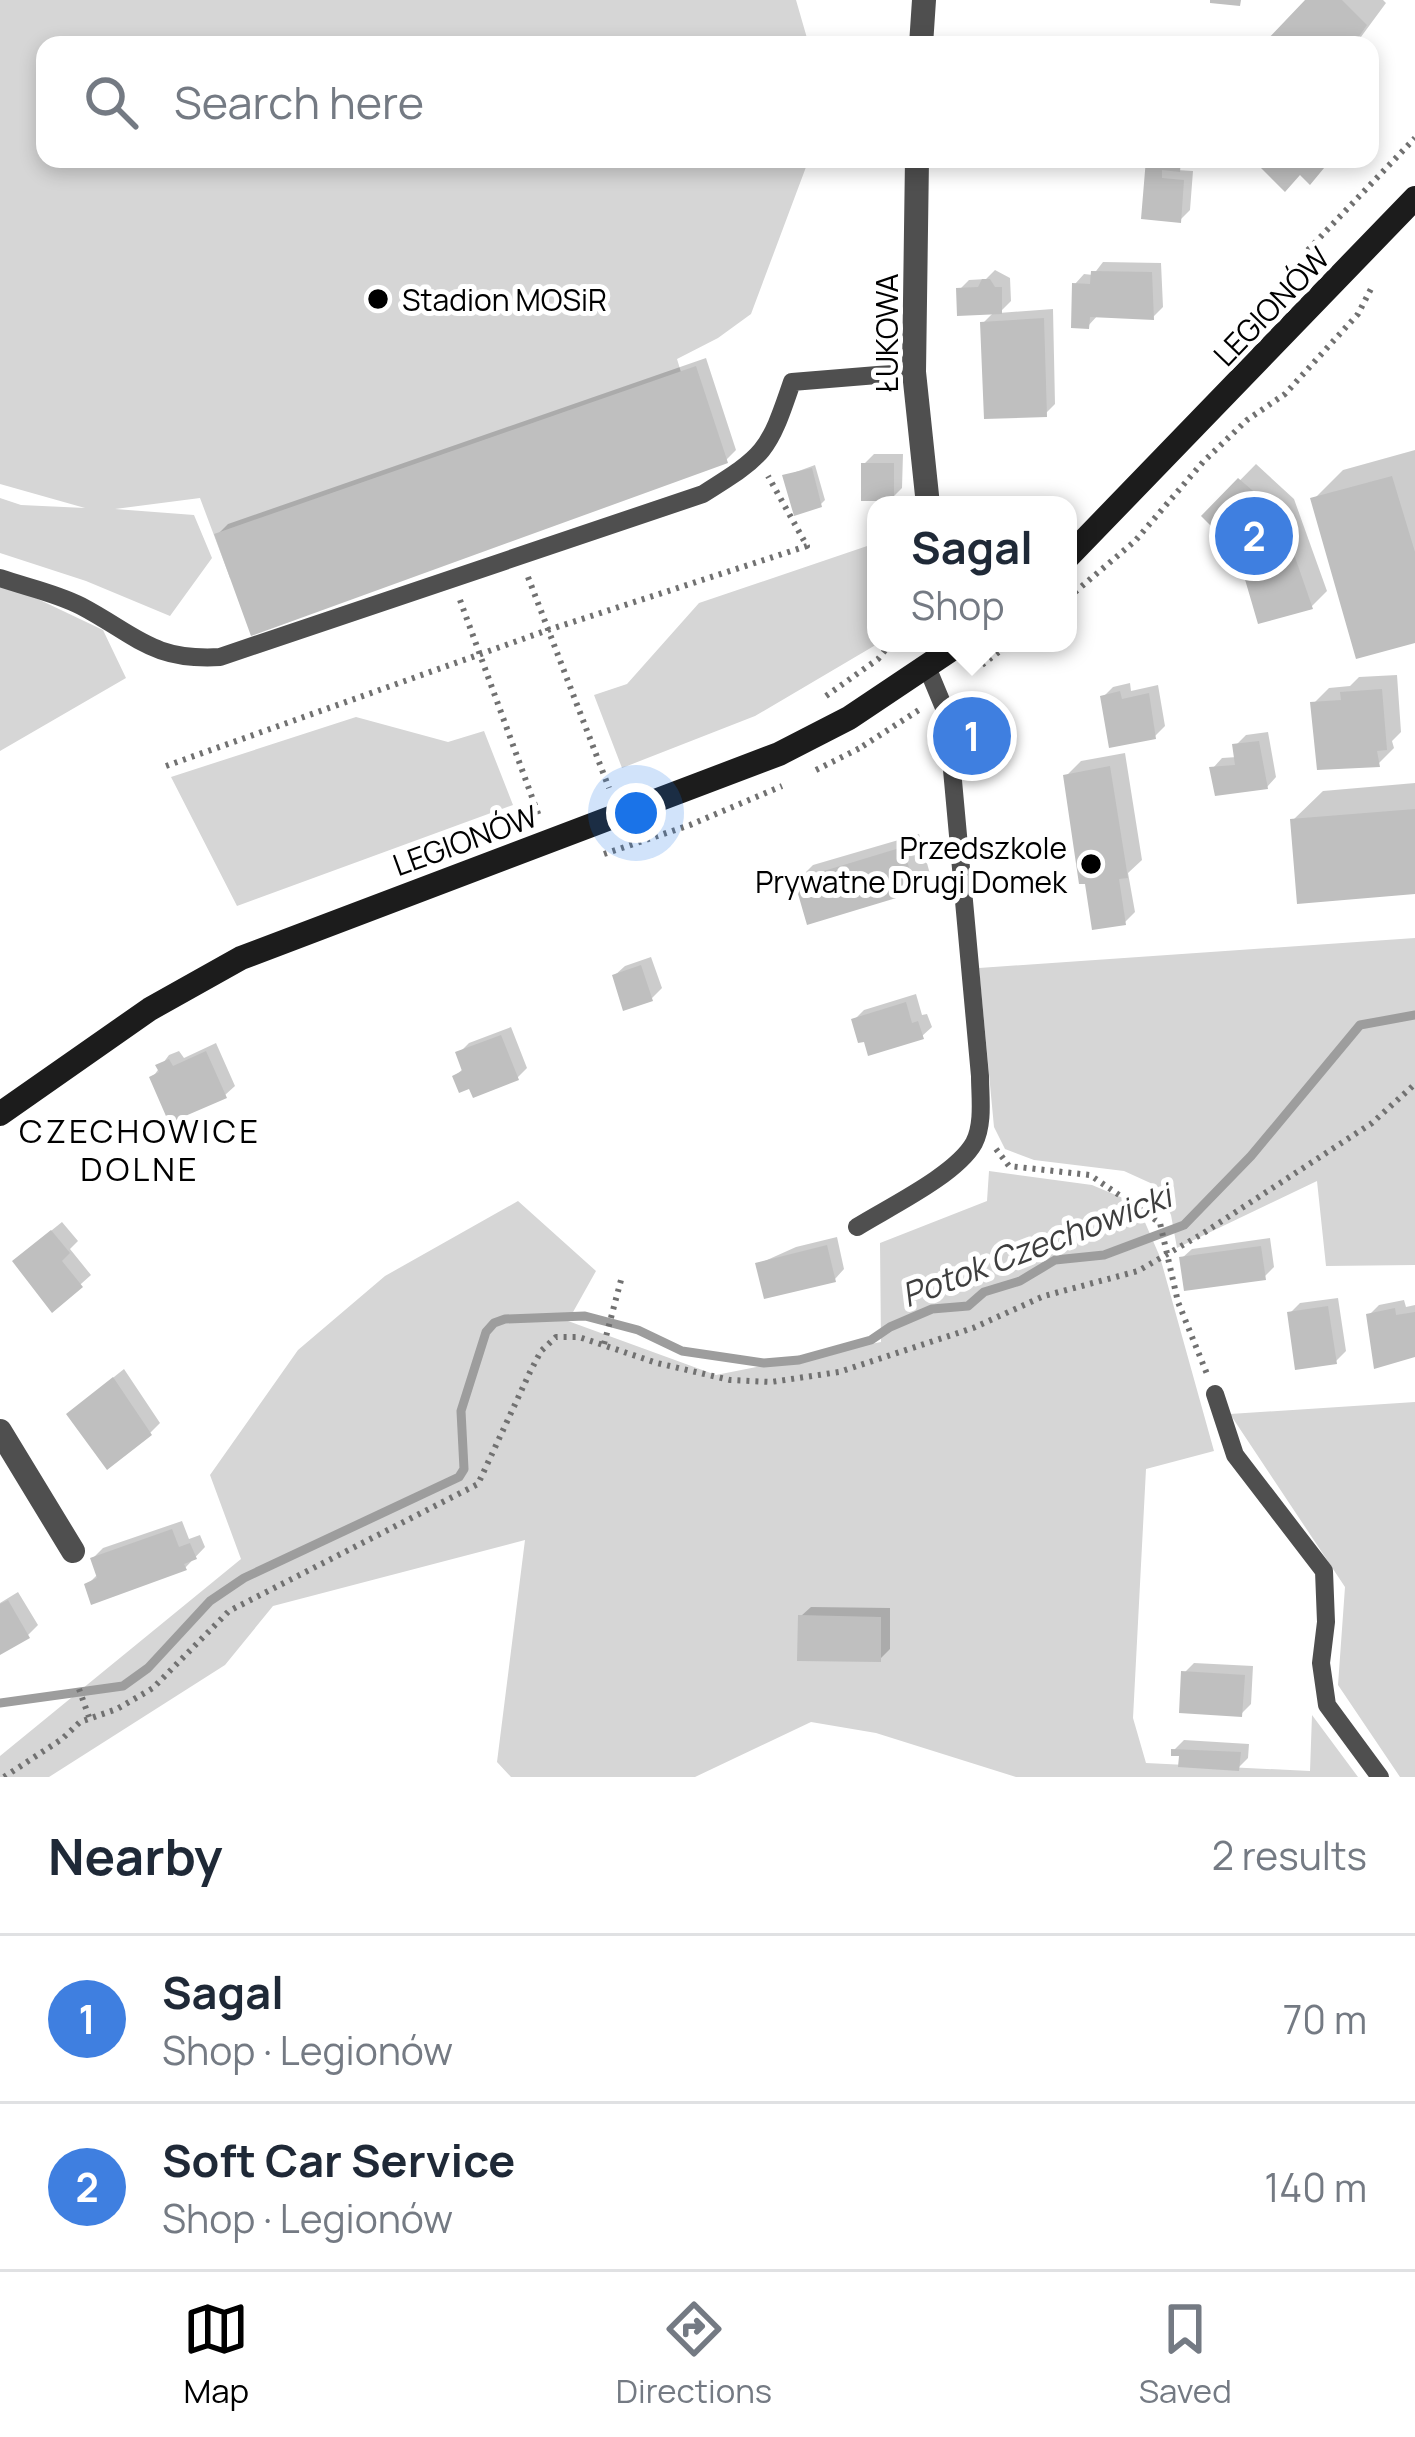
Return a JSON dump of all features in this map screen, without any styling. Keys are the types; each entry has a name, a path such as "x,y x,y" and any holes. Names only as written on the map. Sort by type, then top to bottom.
{"street":[{"path":"922,36 924,0"},
{"name":"ŁUKOWA","path":"916,168 914,372 927,496"},
{"name":"LEGIONÓW","path":"1077,548 1415,198"},
{"name":"LEGIONÓW","path":"0,1114 150,1009 241,958 779,754 849,718 948,652"},
{"path":"0,1431 73,1551"}],"lane":[{"path":"0,578 77,604 153,649 184,659 220,657 703,494 758,459 776,430 792,382 914,372"},
{"path":"857,1227 957,1163 976,1141 978,1127 980,1076 947,716 927,667"},
{"path":"1215,1394 1235,1455 1324,1571 1326,1622 1321,1663 1328,1706 1380,1777"}],"path":[{"path":"1077,590 1135,541 1203,462 1247,420 1285,394 1358,314 1378,277"},
{"path":"166,766 548,630 807,546 758,459"},
{"path":"520,556 612,797"},
{"path":"452,579 542,822"},
{"path":"825,697 884,652"},
{"path":"604,854 690,825 860,748 839,687"},
{"path":"4,1777 89,1717 153,1688 217,1621 243,1602 471,1489 485,1474 548,1342 566,1335 605,1340 657,1363 713,1378 809,1379 973,1328 1044,1296 1138,1271 1372,1123 1415,1084"},
{"path":"978,1127 1009,1166 1090,1175 1160,1223 1178,1302 1215,1394"},
{"path":"605,1340 621,1280"},
{"path":"79,1689 89,1717"}],"shaded area":[{"name":"Stadion MOSiR","path":"0,0 796,0 806,36 36,36 36,168 806,168 751,314 677,359 694,415 230,578 200,498 115,509 194,515 212,558 170,616 86,581 0,553 0,498 21,505 85,508 0,484"},
{"path":"867,546 867,650 755,716 622,768 594,695 627,684 699,603"},
{"path":"0,581 103,630 126,678 0,751"},
{"path":"356,717 448,742 484,731 513,805 237,906 171,777"},
{"path":"1415,938 1415,1265 1326,1266 1317,1181 1177,1248 1171,1215 1157,1186 1124,1171 1034,1160 1005,1149 994,1127 979,968"},
{"path":"989,1171 1092,1185 1137,1204 1160,1257 1214,1451 1146,1469 1133,1718 1146,1763 1310,1771 1312,1715 1358,1777 1016,1777 876,1733 811,1722 695,1777 511,1777 497,1762 525,1540 273,1606 225,1665 49,1777 0,1777 0,1756 241,1559 210,1475 298,1350 385,1276 518,1201 596,1271 568,1321 716,1375 881,1342 880,1243 987,1201"},
{"path":"1415,1402 1415,1777 1400,1777 1338,1685 1345,1587 1230,1414"}],"building":[{"path":"1210,0 1241,0 1240,6"},
{"path":"1305,0 1342,0 1367,25 1359,36 1271,36"},
{"path":"1145,168 1180,168 1180,172 1162,170 1162,178 1184,180 1181,223 1141,219"},
{"path":"1261,168 1324,168 1310,185 1300,175 1285,192"},
{"path":"1091,271 1152,272 1154,320 1090,317 1089,329 1071,328 1072,283 1090,284"},
{"path":"982,279 1002,287 1002,314 957,316 956,288 978,287"},
{"path":"1044,318 1047,417 984,419 980,322"},
{"path":"696,366 728,463 251,636 214,534"},
{"path":"861,463 894,463 894,496 867,496 867,501 861,501"},
{"path":"812,468 822,507 794,516 782,475"},
{"path":"1392,476 1415,552 1415,643 1356,659 1310,498"},
{"path":"1238,478 1280,514 1313,609 1258,624 1237,552 1201,516"},
{"path":"1382,689 1387,750 1377,751 1380,767 1317,770 1310,702 1341,700 1340,692"},
{"path":"1120,691 1122,699 1149,693 1156,739 1109,748 1100,696"},
{"path":"987,711 990,757 956,761 954,716"},
{"path":"1259,741 1268,789 1215,796 1209,767 1235,765 1232,744"},
{"path":"1110,766 1128,878 1119,879 1126,925 1092,930 1085,884 1079,884 1063,775"},
{"path":"1415,809 1415,894 1297,904 1290,819"},
{"path":"903,847 916,892 807,925 794,880"},
{"path":"641,965 653,1001 623,1011 612,975"},
{"path":"906,1002 912,1023 918,1021 924,1039 868,1056 864,1042 858,1043 851,1019"},
{"path":"501,1035 519,1080 473,1098 469,1089 459,1093 452,1076 462,1071 455,1052"},
{"path":"206,1051 227,1098 169,1123 149,1077 159,1072 155,1065 169,1059 173,1066"},
{"path":"51,1230 70,1253 62,1261 83,1287 52,1313 12,1261"},
{"path":"827,1245 836,1282 764,1299 755,1263"},
{"path":"1261,1246 1266,1280 1184,1291 1179,1257"},
{"path":"1328,1306 1337,1364 1295,1370 1287,1312"},
{"path":"1395,1308 1396,1315 1415,1312 1415,1357 1374,1369 1366,1314"},
{"path":"113,1377 152,1435 107,1470 66,1414"},
{"path":"172,1529 179,1547 190,1543 197,1559 184,1564 187,1570 91,1605 84,1584 97,1578 90,1558"},
{"path":"8,1600 30,1638 0,1655 0,1604"},
{"path":"798,1615 881,1617 881,1662 797,1661"},
{"path":"1181,1671 1245,1675 1242,1717 1179,1713"},
{"path":"1171,1749 1241,1752 1239,1771 1178,1767 1179,1756 1171,1756"}],"waterway":[{"name":"Potok Czechowicki","path":"0,1703 123,1686 148,1668 210,1601 244,1578 459,1477 464,1469 461,1411 486,1332 494,1323 585,1316 638,1330 682,1351 764,1363 799,1360 871,1340 932,1309 968,1306 984,1292 1020,1281 1055,1260 1104,1255 1184,1225 1251,1156 1360,1025 1415,1015"}],"place":[{"name":"Stadion MOSiR","path":"378,299"},
{"name":"Soft Car Service","path":"1254,536"},
{"name":"Sagal","path":"972,736"},
{"name":"Przedszkole Prywatne Drugi Domek","path":"1091,864"}],"district":[{"name":"CZECHOWICE DOLNE","path":"140,1149"}]}
